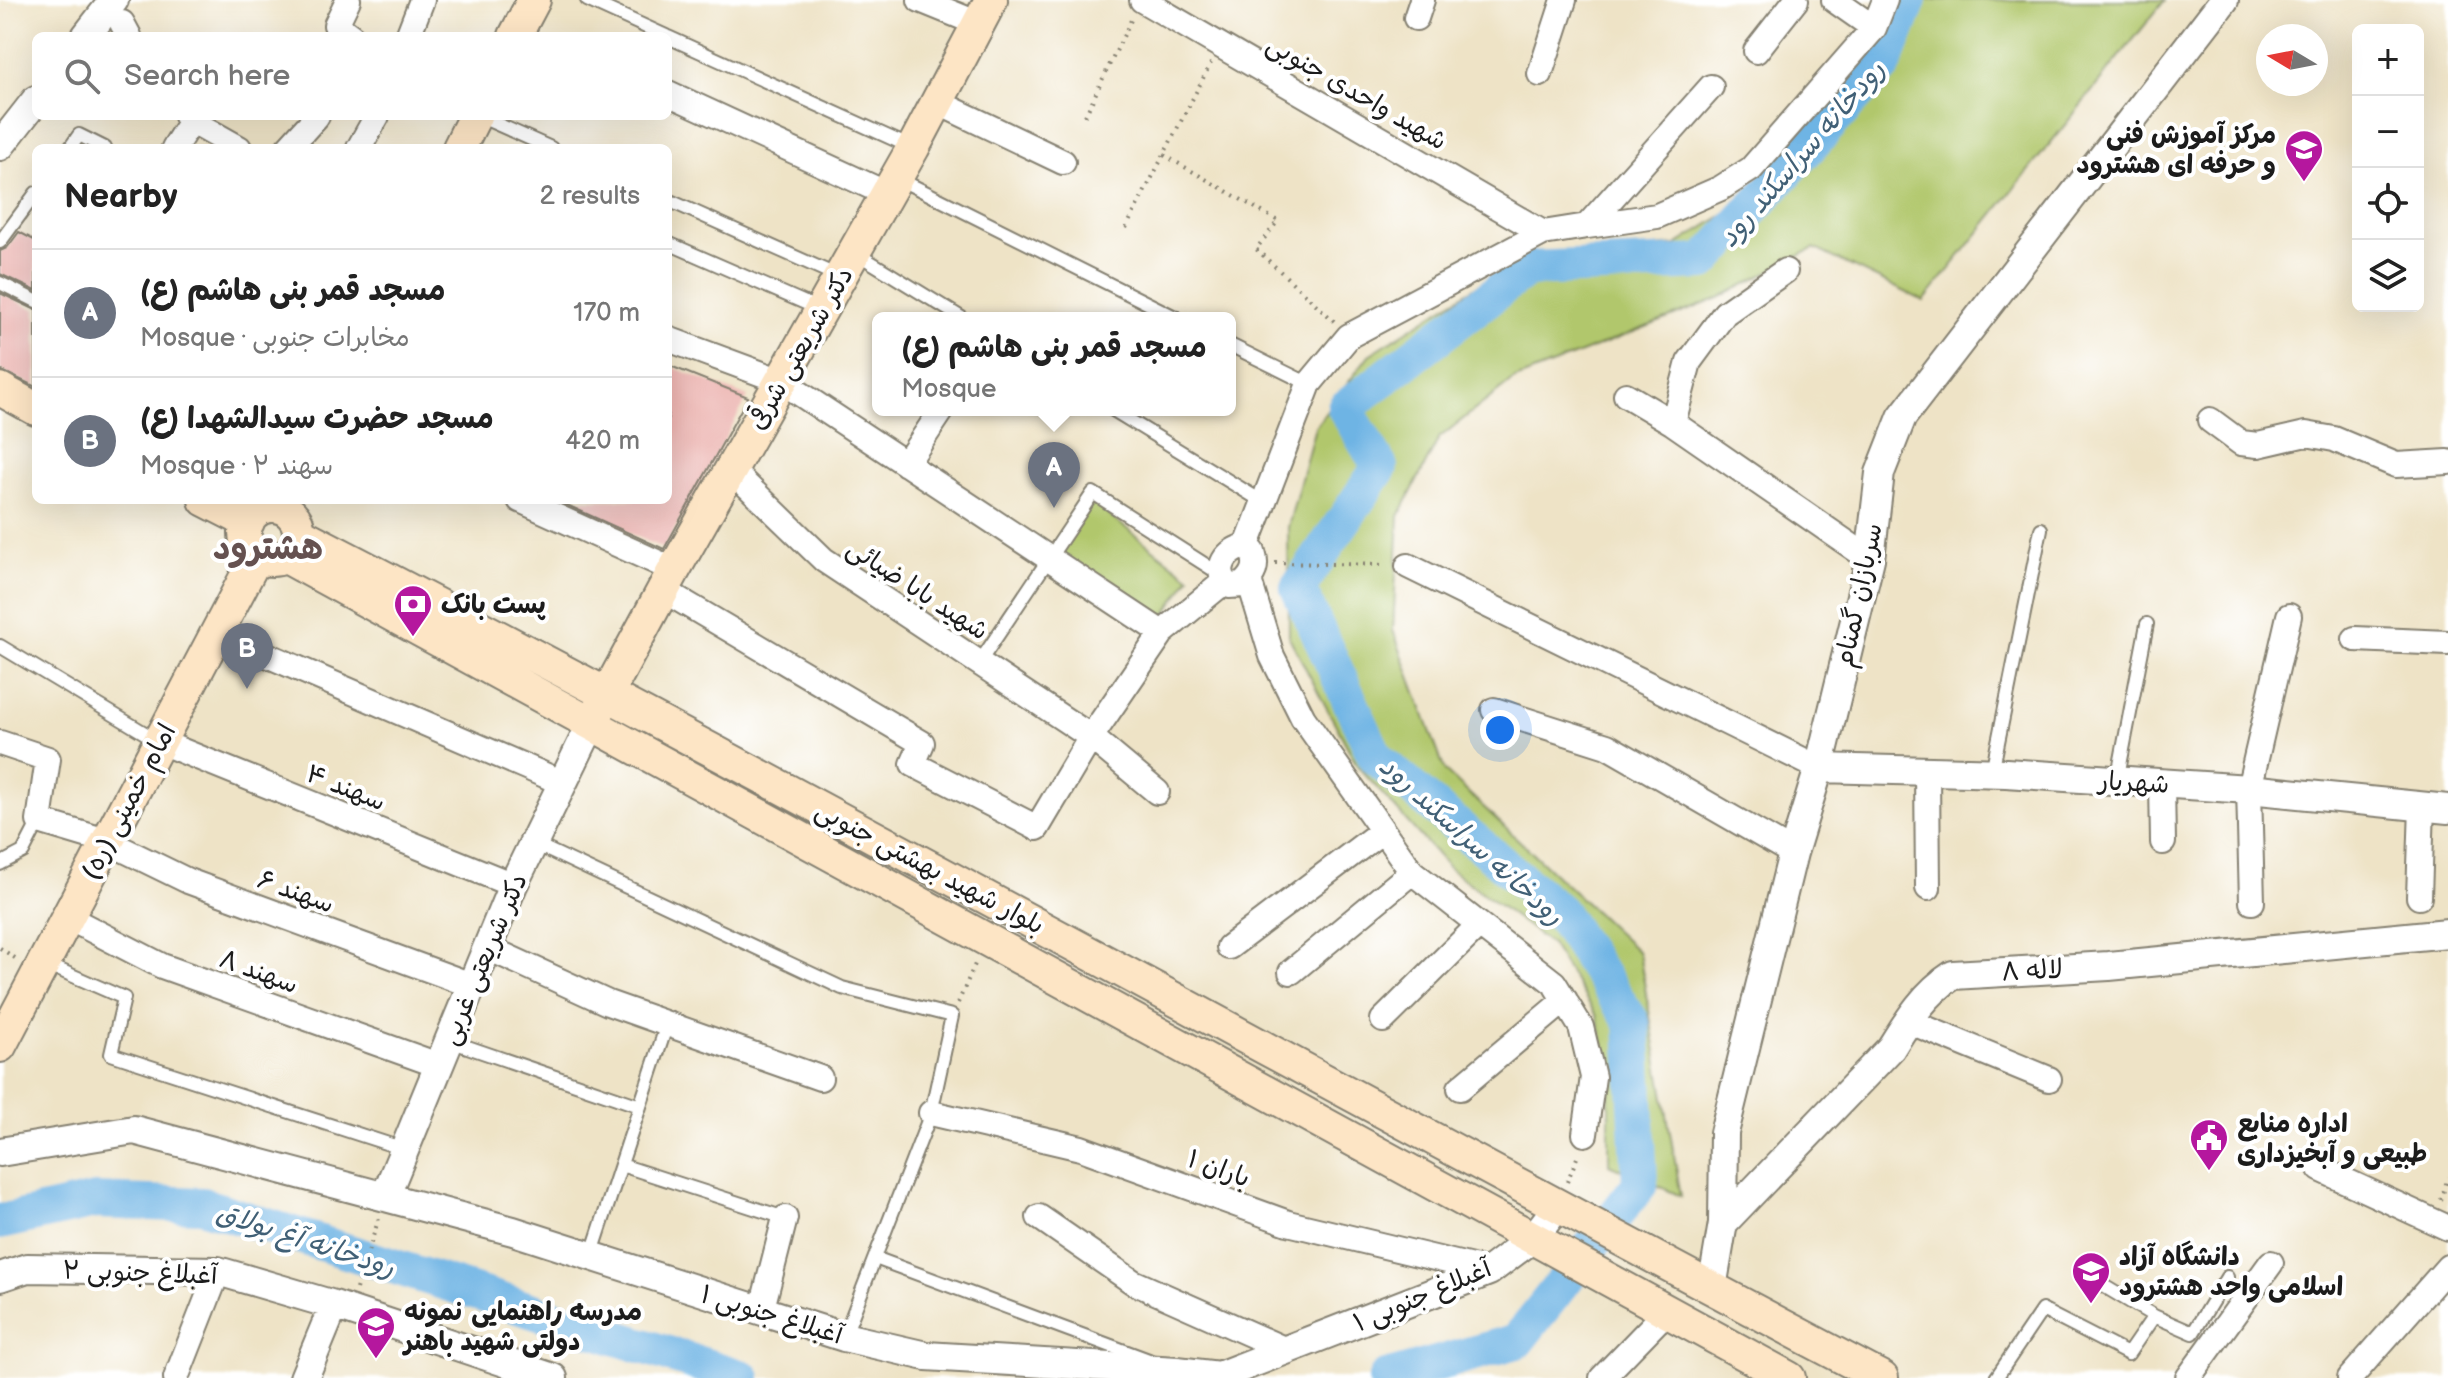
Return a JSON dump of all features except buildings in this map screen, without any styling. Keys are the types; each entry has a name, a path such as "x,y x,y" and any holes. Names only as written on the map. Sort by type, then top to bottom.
{"main road":[{"name":"دکتر شریعتی شرقی","path":"591,725 668,580 913,148 985,12"},
{"path":"461,144 475,120"},
{"path":"0,389 32,407"},
{"path":"216,504 248,522"},
{"path":"282,504 294,517 281,549 248,544 248,522 259,510 282,504"},
{"name":"امام خمینی (ره)","path":"0,1046 216,633 281,549"},
{"name":"بلوار شهید بهشتی جنوبی","path":"281,549 607,695 1712,1288"},
{"name":"بلوار شهید بهشتی جنوبی","path":"281,549 591,725 1663,1309"},
{"path":"1712,1288 1882,1378"},
{"path":"1663,1309 1789,1378"}],"street":[{"path":"346,32 336,25 348,0"},
{"path":"410,32 422,0"},
{"path":"920,0 985,12"},
{"path":"1540,74 1564,0"},
{"path":"1756,51 1796,0"},
{"path":"1834,0 1874,28"},
{"path":"1222,578 1235,587 1243,585 1251,563 1263,502 1309,384 1349,336 1543,233 1657,216 1721,188 1751,169 1874,28 1885,0"},
{"name":"سربازان گمنام","path":"1712,1288 1723,1223 1724,1133 1870,559 1880,473 1902,417 2224,0"},
{"name":"شهید واحدی جنوبی","path":"1138,6 1221,45 1543,233"},
{"path":"91,32 114,12"},
{"path":"1587,226 1711,87"},
{"path":"672,95 892,185"},
{"path":"937,102 1063,162"},
{"path":"0,146 32,105"},
{"path":"176,144 188,120"},
{"path":"191,120 232,144"},
{"path":"292,144 313,120"},
{"path":"361,144 375,120"},
{"path":"1673,423 1689,362 1725,313 1785,271"},
{"path":"672,340 781,381 1162,633"},
{"path":"1626,395 1673,423 1870,559"},
{"path":"906,464 938,416"},
{"path":"2210,420 2241,443 2258,445 2306,434 2334,439 2396,465 2448,462"},
{"name":"شهيد بابا ضيائی","path":"730,469 824,560 1091,737 1157,792"},
{"path":"527,504 668,580 922,743 913,764 1037,828 1091,737 1162,633 1222,578"},
{"path":"1222,578 1221,566 1235,549 1251,563 1272,656 1303,718 1412,872 1554,983 1581,1027 1593,1077 1585,1134"},
{"path":"1408,566 1819,768"},
{"path":"2252,902 2249,789 2289,616"},
{"path":"216,633 563,783"},
{"path":"2355,639 2448,643"},
{"path":"1494,710 1607,746 1793,853"},
{"name":"دکتر شریعتی غربی","path":"385,1197 513,885 591,725"},
{"name":"سهند ۴","path":"158,741 513,885"},
{"path":"0,743 48,759 39,821"},
{"name":"شهریار","path":"1819,768 1927,769 2162,783 2435,808"},
{"path":"1927,769 1928,888"},
{"path":"2162,783 2163,842"},
{"path":"2419,897 2435,808"},
{"name":"سهند ۶","path":"39,821 106,841 188,881 471,985"},
{"path":"1229,947 1382,831"},
{"path":"1291,972 1412,872"},
{"name":"سهند ۸","path":"67,917 162,966 443,1053"},
{"path":"1383,1020 1479,925"},
{"name":"لاله ۸","path":"1723,1223 1891,1048 1933,988 1953,975 2109,966 2448,933"},
{"path":"486,947 608,1003 820,1078"},
{"path":"1460,1088 1565,1000"},
{"path":"1908,1021 2049,1079"},
{"name":"باران ۱","path":"931,1113 1081,1148 1288,1223 1489,1271"},
{"name":"آغبلاغ جنوبی ۱","path":"0,1152 134,1130 513,1231 761,1312 844,1337 926,1356 1219,1376 1489,1271 1546,1244 1569,1212"},
{"path":"2320,1169 2448,1228"},
{"path":"1039,1217 1133,1282 1286,1350"},
{"path":"761,1312 785,1218"},
{"path":"2188,1378 2271,1263"},
{"path":"2350,1378 2448,1267"},
{"name":"آغبلاغ جنوبی ۲","path":"0,1277 27,1268 218,1271 342,1308 553,1378"},
{"path":"176,1378 218,1271"},
{"path":"304,1378 342,1308"},
{"path":"1602,1378 1663,1309"}],"lane":[{"path":"587,0 658,32"},
{"path":"672,38 913,148"},
{"path":"486,120 542,144"},
{"path":"73,144 79,135 97,144"},
{"path":"892,185 1164,312"},
{"path":"0,242 32,198"},
{"path":"672,201 847,264 949,312"},
{"path":"672,245 822,310"},
{"path":"0,283 32,299"},
{"path":"1236,348 1309,384"},
{"path":"1123,416 1263,502"},
{"path":"979,663 1093,493 1222,578"},
{"path":"1992,772 2041,529"},
{"path":"2117,781 2147,624"},
{"path":"0,646 158,741"},
{"path":"0,864 23,852 39,821"},
{"path":"533,843 842,988 952,1016 931,1113 844,1337"},
{"path":"43,963 124,998 111,1054 404,1149"},
{"path":"591,1256 667,1024"},
{"path":"443,1053 640,1106"},
{"path":"621,1165 785,1218"},
{"path":"875,1258 1177,1371"},
{"path":"2087,1276 2154,1316 2193,1333 2227,1277"},
{"path":"1996,1378 2042,1310 2128,1354 2154,1316"}],"path":[{"path":"1085,116 1138,6"},
{"path":"1126,228 1221,45"},
{"path":"1164,155 1278,221 1256,249 1349,336"},
{"path":"1251,563 1408,566"},
{"path":"952,1016 986,939"},
{"path":"1569,1212 1585,1134"},
{"path":"342,1308 385,1197"}],"green space":[{"path":"1898,0 2165,0 1924,301 1814,248 1719,298 1513,380 1439,438 1399,516 1393,630 1445,771 1639,953 1681,1196 1609,1164 1609,1067 1597,1016 1551,944 1449,868 1358,767 1289,637 1288,527 1315,427 1369,355 1516,261 1676,245 1743,203 1878,57"},
{"path":"1093,503 1190,577 1159,624 1057,553"}],"waterway":[{"name":"رودخانه سراسکند رود","path":"1386,1378 1517,1341 1640,1184 1632,1022 1559,911 1376,758 1298,588 1380,467 1345,408 1527,269 1704,262 1884,65 1909,0"},
{"name":"رودخانه آغ بولاق","path":"0,1222 95,1201 202,1205 743,1378"}],"place":[{"name":"مرکز آموزش فنی و حرفه ای هشترود","path":"2304,183"},
{"name":"مسجد قمر بنی هاشم (ع)","path":"1054,508"},
{"name":"پست بانک","path":"413,638"},
{"name":"مسجد حضرت سیدالشهدا (ع)","path":"247,689"},
{"name":"اداره منابع طبیعی و آبخیزداری","path":"2209,1172"},
{"name":"دانشگاه آزاد اسلامی واحد هشترود","path":"2091,1305"},
{"name":"مدرسه راهنمایی نمونه دولتی شهید باهنر","path":"376,1360"}],"district":[{"name":"هشترود","path":"268,547"}]}
